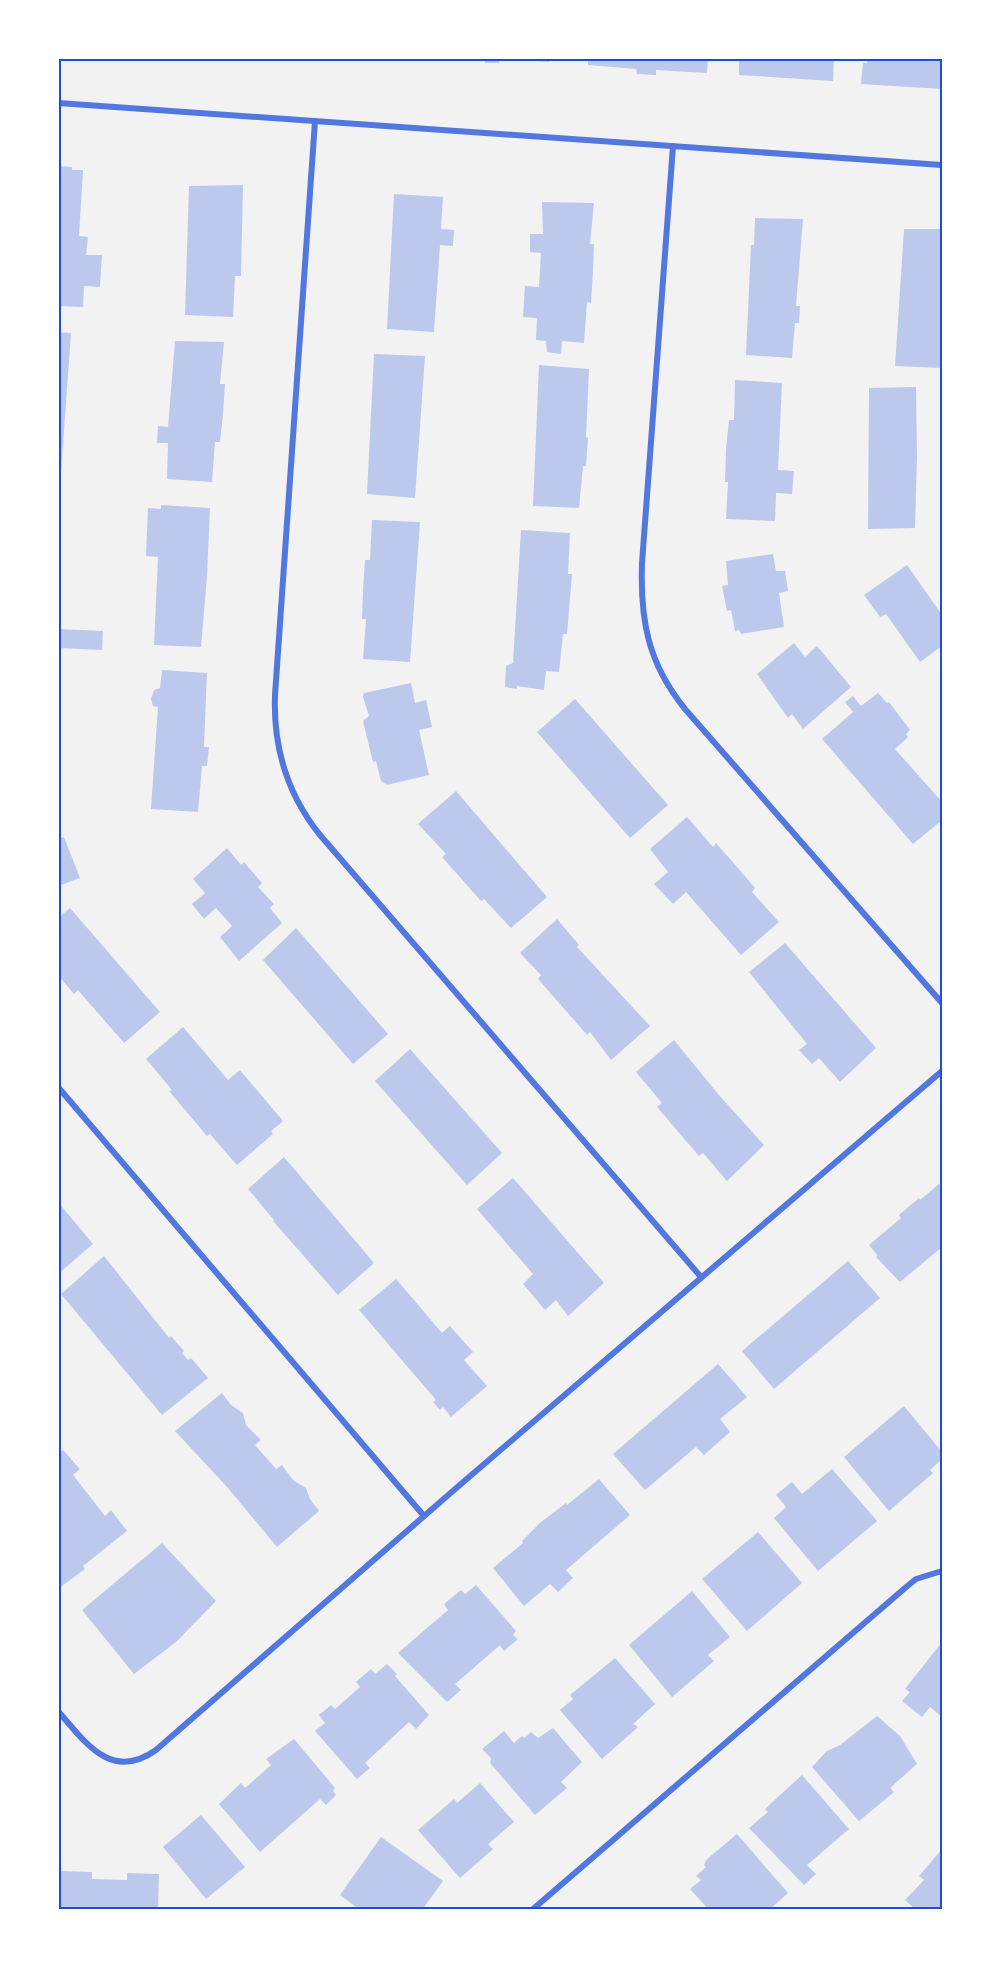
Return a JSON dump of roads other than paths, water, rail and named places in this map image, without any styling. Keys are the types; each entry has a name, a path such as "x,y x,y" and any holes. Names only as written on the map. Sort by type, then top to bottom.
{"street":[{"path":"58,103 942,165"},
{"path":"315,121 275,695 276,735 284,772 298,805 320,835 701,1278"},
{"path":"673,146 642,563 643,613 650,648 665,680 685,709 942,1003"},
{"path":"58,1711 87,1744 102,1756 130,1761 148,1755 942,1071"},
{"path":"58,1087 424,1516"},
{"path":"532,1910 904,1588 916,1579 942,1571"}]}
